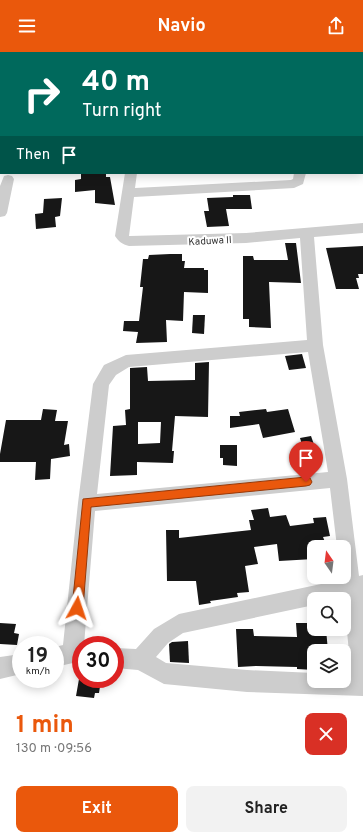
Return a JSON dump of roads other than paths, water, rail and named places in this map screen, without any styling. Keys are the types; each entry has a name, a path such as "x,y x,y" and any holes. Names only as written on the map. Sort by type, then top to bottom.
{"street":[{"name":"Kaduwa II","path":"132,174 122,236 129,242 191,241 306,234 363,228"},
{"path":"128,193 294,184 299,181 300,174"},
{"path":"0,213 7,178"},
{"path":"124,659 140,660 164,673 247,681 363,685 357,586 315,345 306,234"},
{"path":"70,655 101,384 110,370 126,361 315,345"},
{"path":"87,503 338,479"},
{"path":"140,660 161,636 180,624 357,586"},
{"path":"0,668 12,666"}]}
